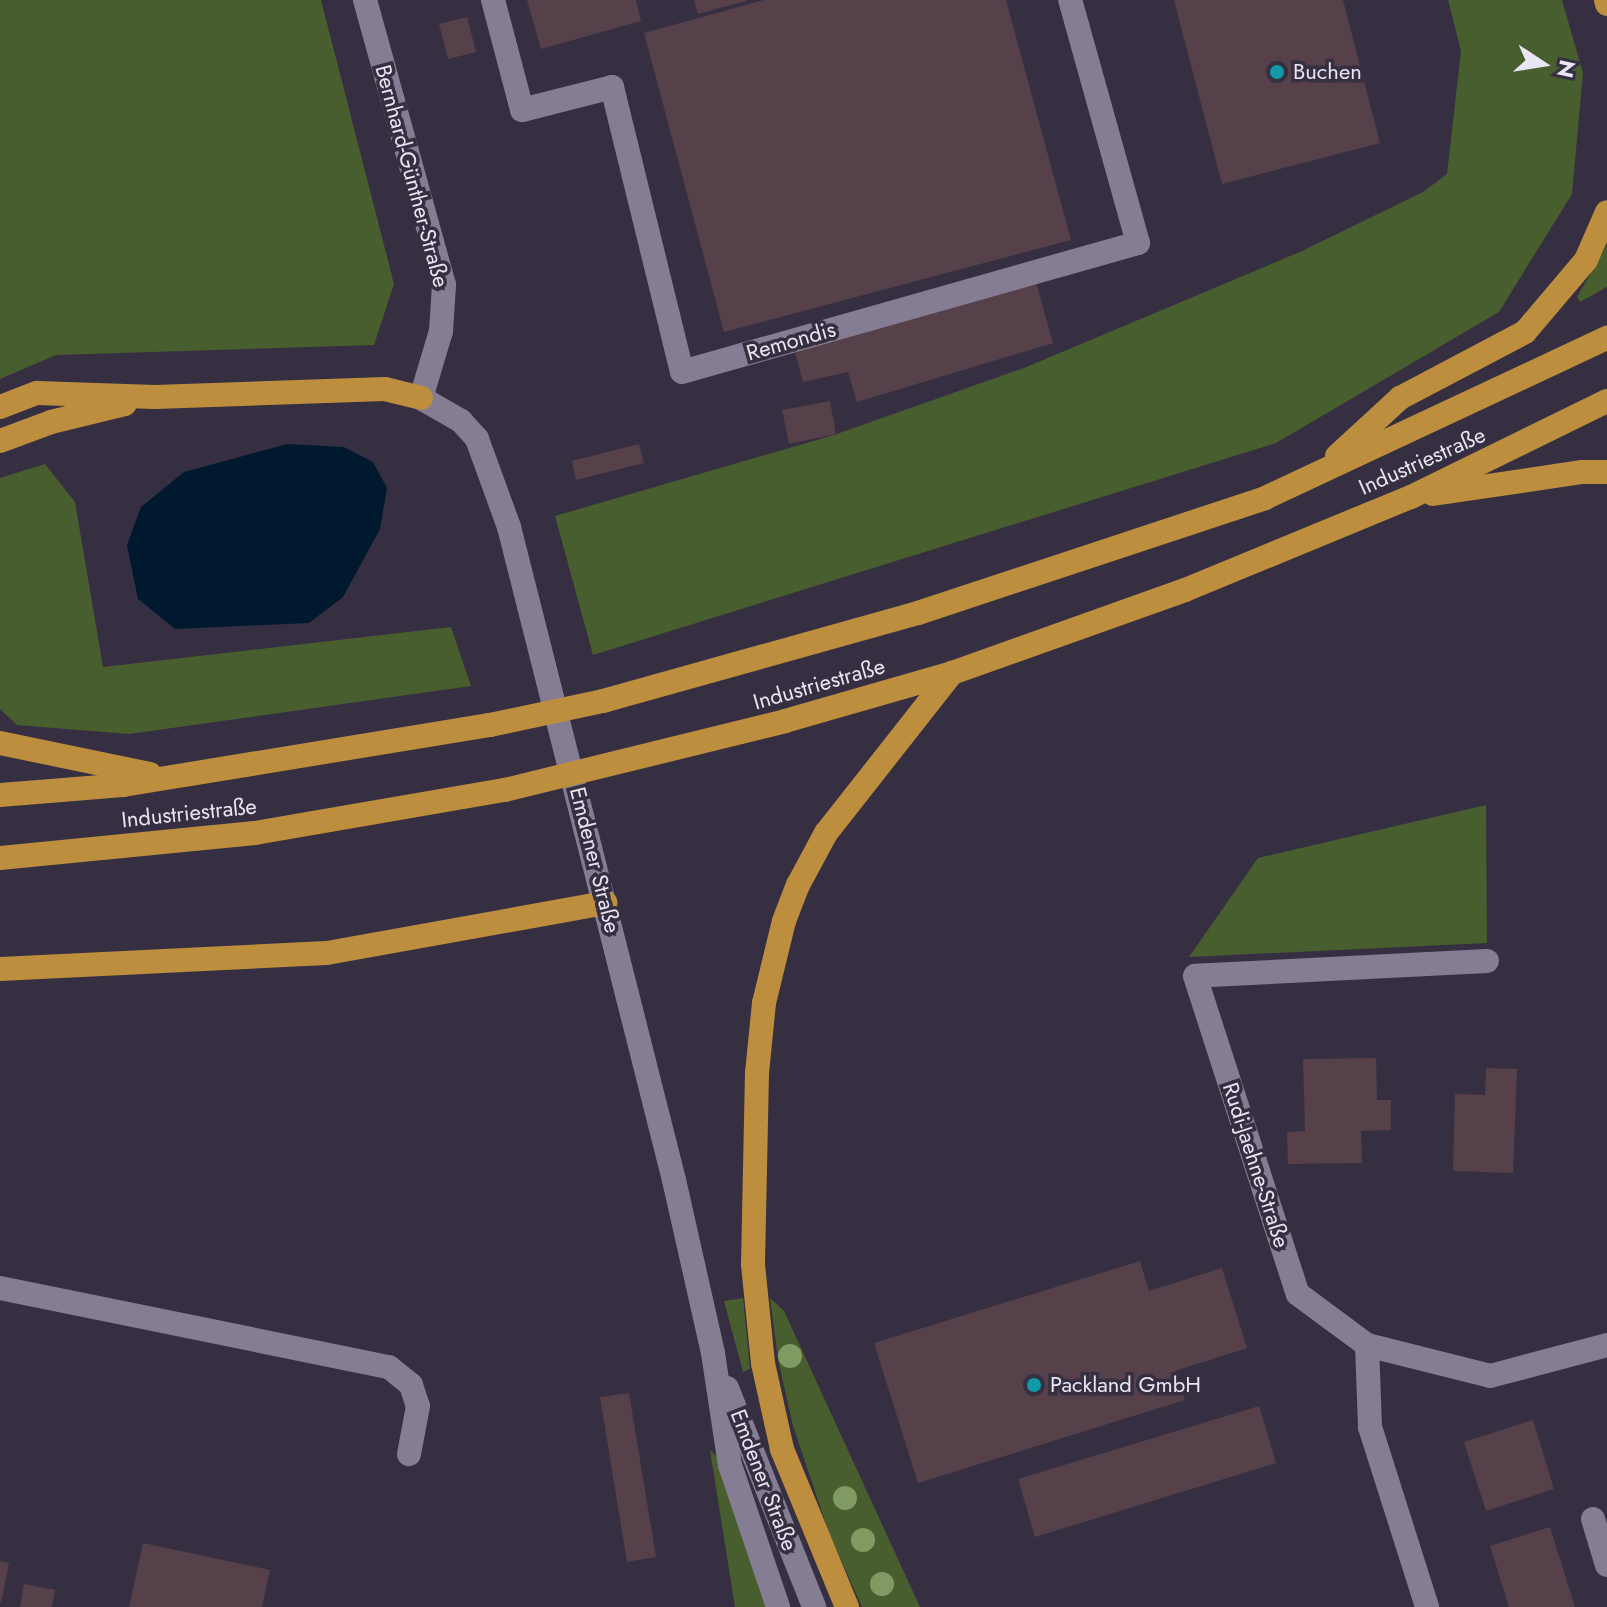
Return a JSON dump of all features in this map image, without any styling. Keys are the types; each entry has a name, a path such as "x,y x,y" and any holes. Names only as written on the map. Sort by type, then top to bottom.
{"highway":[{"path":"1316,474 1400,398 1525,332 1586,260 1607,212"},
{"name":"Industriestraße","path":"0,795 168,778 490,725 603,701 918,613 1265,498 1607,338"},
{"path":"0,407 37,393 155,397 385,389 421,398"},
{"path":"0,441 51,422 155,397"},
{"name":"Industriestraße","path":"0,858 255,833 505,790 618,764 952,673 1185,590 1411,497 1607,401"},
{"path":"1411,497 1582,472 1607,472"},
{"path":"847,1607 782,1449 763,1363 753,1264 757,1073 764,1003 784,921 798,885 826,833 952,673"},
{"path":"0,743 168,778"},
{"path":"0,969 327,953 606,903"}],"street":[{"name":"Bernhard-Günther-Straße","path":"365,0 444,285 441,331 421,398"},
{"name":"Remondis","path":"493,0 522,110 612,87 682,372 1138,243 1070,0"},
{"name":"Emdener Straße","path":"421,398 461,421 477,439 489,464 529,599 606,903 713,1353 730,1465 778,1607"},
{"name":"Rudi-Jaehne-Straße","path":"1367,1345 1298,1294 1195,976 1487,961"},
{"path":"0,1288 389,1367 411,1385 418,1406 409,1454"},
{"path":"1427,1607 1370,1427 1367,1345 1490,1376 1607,1345"},
{"name":"Emdener Straße","path":"713,1353 814,1607"},
{"path":"1593,1519 1607,1565"}],"green space":[{"path":"0,0 321,0 394,284 374,345 56,355 0,379"},
{"path":"1448,0 1562,0 1583,73 1572,194 1499,312 1276,443 593,655 555,516 834,435 1024,368 1302,251 1423,192 1447,174 1461,51"},
{"path":"1607,245 1607,287 1580,302 1577,297"},
{"path":"45,464 75,502 103,667 451,627 471,686 129,734 17,725 0,709 0,478"},
{"path":"1486,805 1487,943 1189,957 1258,858"},
{"path":"743,1298 750,1369 743,1372 724,1301"},
{"path":"770,1298 784,1311 920,1607 862,1607 829,1533 793,1426 778,1359"},
{"path":"710,1450 717,1456 767,1607 735,1607"}],"water":[{"path":"287,444 344,447 373,462 387,488 380,529 343,597 309,623 175,629 138,599 127,545 141,507 184,472"}],"building":[{"path":"527,0 636,0 641,21 541,49"},
{"path":"694,0 746,0 746,1 698,14"},
{"path":"764,0 1006,0 1071,240 724,332 644,33"},
{"name":"Buchen","path":"1174,0 1343,0 1380,143 1222,184"},
{"path":"467,17 476,52 448,59 439,24"},
{"path":"1036,282 1053,343 857,402 848,372 803,382 794,349"},
{"path":"830,401 836,434 789,444 782,410"},
{"path":"639,444 644,463 576,480 572,461"},
{"path":"1376,1058 1377,1100 1391,1100 1391,1130 1361,1131 1362,1163 1288,1164 1287,1132 1305,1131 1303,1059"},
{"path":"1486,1068 1517,1069 1513,1173 1453,1171 1455,1094 1485,1095"},
{"name":"Packland GmbH","path":"1140,1261 1149,1291 1222,1268 1247,1348 1175,1371 1185,1400 918,1483 874,1343"},
{"path":"629,1393 656,1557 627,1562 600,1397"},
{"path":"1259,1406 1276,1463 1035,1537 1018,1479"},
{"path":"1533,1420 1554,1489 1486,1511 1464,1442"},
{"path":"1550,1527 1575,1607 1509,1607 1490,1546"},
{"path":"143,1543 270,1570 262,1607 129,1607"},
{"path":"0,1561 9,1563 1,1603 0,1602"},
{"path":"24,1584 55,1590 52,1607 20,1607"}],"place":[{"name":"Buchen","path":"1277,72"},
{"name":"Packland GmbH","path":"1034,1385"}]}
